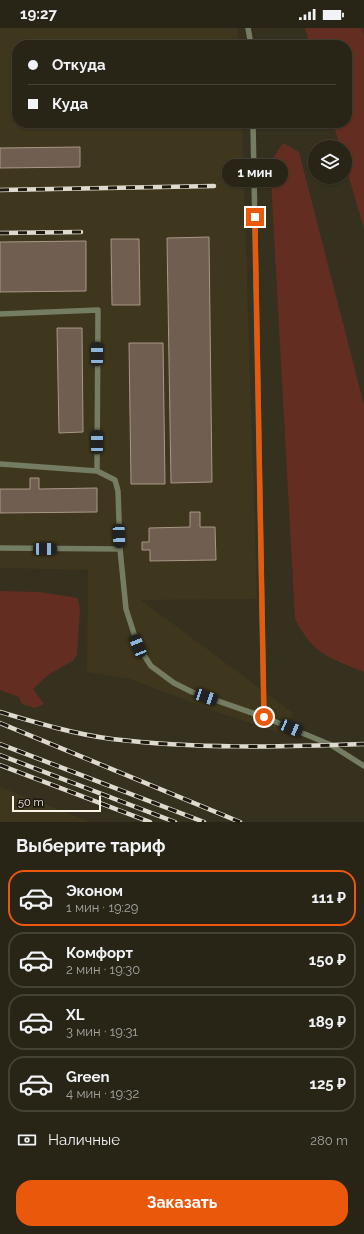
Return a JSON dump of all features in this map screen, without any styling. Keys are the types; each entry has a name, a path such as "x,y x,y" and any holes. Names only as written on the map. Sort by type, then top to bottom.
{"lane":[{"path":"248,28 250,40"},
{"path":"253,128 264,717"},
{"path":"0,314 98,310 96,471"},
{"path":"0,464 96,471 111,477 117,485 122,592 129,622 138,646 151,666 174,683 192,692 264,717 331,745 364,766"},
{"path":"0,548 120,549"}],"shaded area":[{"path":"0,28 237,28 238,40 12,40 12,128 242,128 257,599 141,600 293,713 284,734 223,714 130,679 87,672 88,570 0,568"},
{"path":"305,28 362,28 364,35 364,229 351,184 352,140 338,140 334,128 352,128 352,40 309,40"},
{"path":"283,143 299,152 364,405 364,672 341,663 323,653 308,640 295,619 271,180 272,160"},
{"path":"0,591 40,592 78,598 80,609 77,655 74,660 48,675 33,689 44,704 35,708 22,704 19,697 0,690"},
{"path":"0,787 91,822 0,822"}],"building":[{"path":"80,147 80,167 0,168 0,148"},
{"path":"209,237 212,482 171,483 167,238"},
{"path":"111,239 139,239 140,305 112,305"},
{"path":"86,241 86,291 0,292 0,242"},
{"path":"57,328 82,328 83,432 59,433"},
{"path":"129,343 163,343 165,484 131,484"},
{"path":"30,478 39,478 39,489 97,488 97,512 0,513 0,489 30,489"},
{"path":"190,512 200,512 200,527 215,527 216,560 150,561 150,550 142,550 142,542 149,542 149,528 190,527"}],"railway":[{"path":"0,190 214,186"},
{"path":"0,233 81,232"},
{"path":"0,712 84,734 143,742 206,746 301,746 364,744"},
{"path":"0,723 240,822"},
{"path":"0,744 204,822"},
{"path":"0,755 175,822"},
{"path":"0,765 150,822"}],"route":[{"path":"255,217 264,717"}]}
